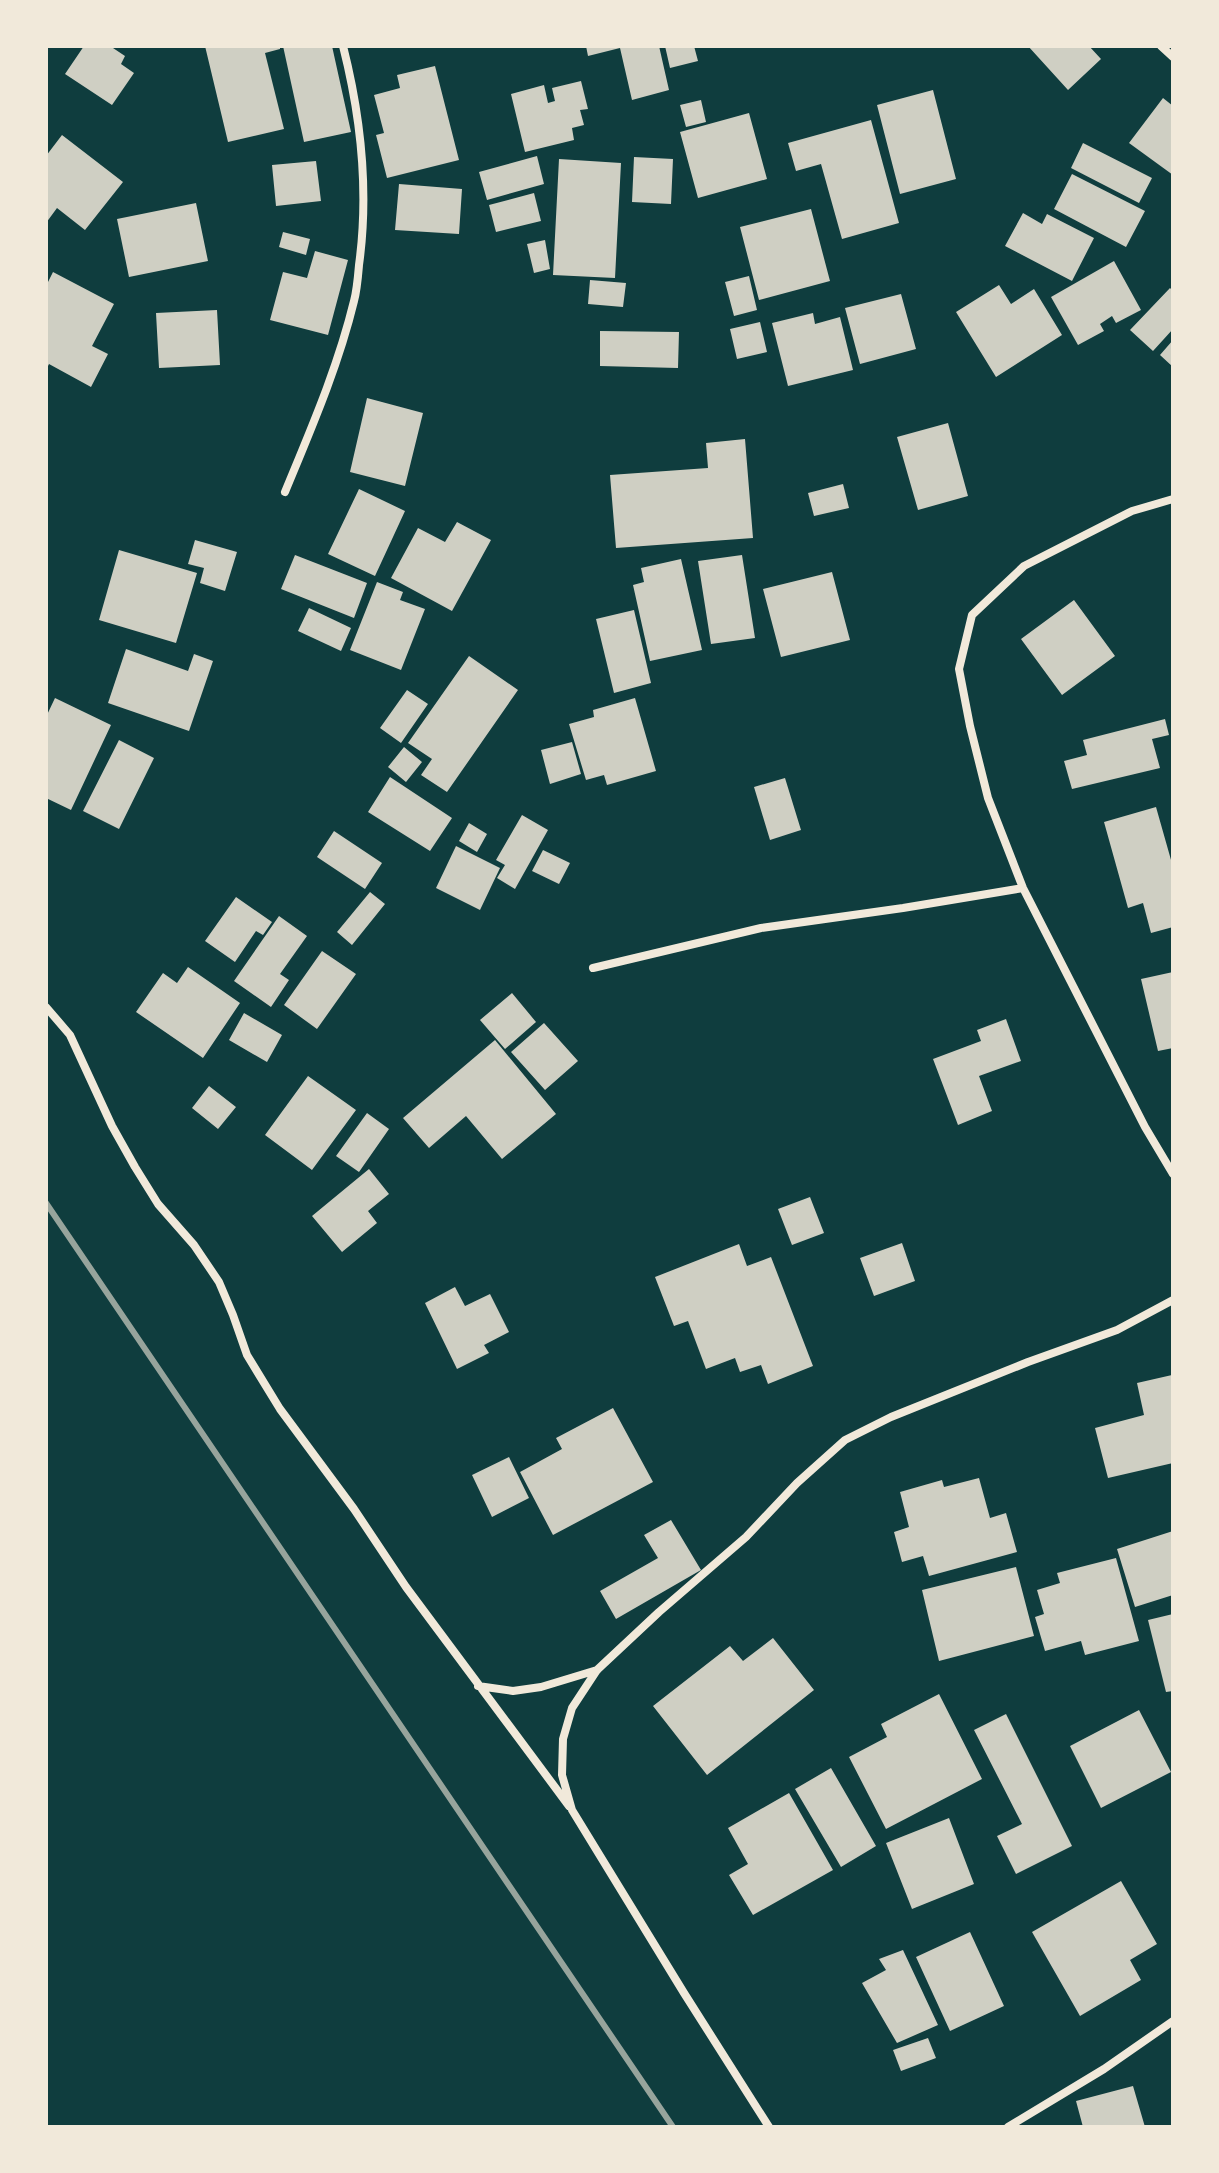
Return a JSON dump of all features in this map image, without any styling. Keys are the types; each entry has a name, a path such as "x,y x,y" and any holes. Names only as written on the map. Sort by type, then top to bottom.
{"street":[{"path":"285,492 327,390 346,329 355,299 364,232 362,150 354,90 343,46"},
{"path":"1161,46 1173,57"},
{"path":"1173,499 1132,511 1024,566 972,615 959,669 988,798 1023,888 1145,1127 1173,1174"},
{"path":"593,968 761,928 1023,888"},
{"path":"46,1007 70,1035 112,1126 158,1204 194,1245 219,1282 247,1355 280,1409 478,1686 572,1810 769,2127"},
{"path":"572,1810 562,1775 563,1739 572,1708 597,1670 746,1537 797,1483 845,1440 891,1417 1117,1330 1173,1300"},
{"path":"478,1686 513,1691 566,1681 597,1670"},
{"path":"1008,2127 1104,2069 1173,2021"}],"building":[{"path":"84,46 110,46 125,56 121,64 134,73 112,105 65,74"},
{"path":"205,46 280,46 280,49 265,53 284,129 228,142"},
{"path":"283,46 332,46 351,132 304,142"},
{"path":"586,46 659,46 669,90 632,100 620,48 588,56"},
{"path":"665,46 694,46 698,61 670,68"},
{"path":"1028,46 1089,46 1101,59 1068,90"},
{"path":"435,66 459,160 387,178 376,135 384,133 374,95 400,88 397,75"},
{"path":"581,81 588,109 580,110 584,125 572,128 574,140 525,152 511,94 544,85 548,103 555,101 552,88"},
{"path":"933,90 956,179 900,194 877,105"},
{"path":"1163,98 1173,106 1173,175 1129,143"},
{"path":"701,100 706,122 686,127 680,105"},
{"path":"749,113 767,179 698,198 680,132"},
{"path":"871,120 899,223 842,239 821,164 796,171 788,143"},
{"path":"62,135 123,182 85,230 57,208 46,223 46,156"},
{"path":"1083,143 1152,178 1139,203 1071,168"},
{"path":"537,156 544,184 487,200 479,172"},
{"path":"634,157 673,159 671,204 632,202"},
{"path":"559,159 621,163 615,278 553,275"},
{"path":"316,161 321,201 276,206 272,165"},
{"path":"1072,174 1145,211 1126,247 1054,209"},
{"path":"399,184 462,189 459,234 395,230"},
{"path":"534,193 541,221 496,232 489,205"},
{"path":"196,203 208,261 129,277 117,219"},
{"path":"811,209 830,281 759,300 740,227"},
{"path":"1023,213 1042,224 1047,214 1094,238 1072,281 1005,246"},
{"path":"283,232 310,239 306,255 279,247"},
{"path":"545,240 550,269 534,273 527,244"},
{"path":"315,251 348,260 328,335 270,320 283,272 307,278"},
{"path":"1114,261 1141,310 1116,323 1112,316 1100,324 1104,331 1078,345 1051,297"},
{"path":"53,272 114,304 92,346 108,354 91,387 49,364 46,370 46,286"},
{"path":"749,276 757,310 734,316 725,282"},
{"path":"590,280 626,283 623,307 588,304"},
{"path":"999,285 1011,304 1034,289 1062,335 996,377 956,312"},
{"path":"1170,288 1173,291 1173,329 1153,351 1130,330"},
{"path":"901,294 916,349 860,364 845,308"},
{"path":"217,310 220,365 159,368 156,313"},
{"path":"813,313 815,324 840,317 853,370 788,386 772,323"},
{"path":"760,322 767,352 737,359 730,329"},
{"path":"600,331 679,332 678,368 600,366"},
{"path":"1173,340 1173,367 1160,355"},
{"path":"367,398 423,413 405,486 350,472"},
{"path":"948,423 968,496 918,510 897,437"},
{"path":"745,439 753,538 616,548 610,475 708,468 706,443"},
{"path":"843,484 849,508 814,516 808,493"},
{"path":"359,489 405,511 375,576 328,554"},
{"path":"457,522 491,540 452,611 391,578 418,528 445,542"},
{"path":"195,540 237,552 225,591 200,583 204,568 188,564"},
{"path":"119,550 197,573 176,643 99,620"},
{"path":"295,555 367,583 354,618 281,589"},
{"path":"742,555 755,638 711,644 698,561"},
{"path":"681,559 702,650 650,661 633,585 644,582 641,568"},
{"path":"832,572 850,640 781,657 763,589"},
{"path":"377,582 403,592 400,600 425,609 401,670 350,650"},
{"path":"1074,600 1115,656 1062,695 1021,639"},
{"path":"309,608 351,628 341,651 298,631"},
{"path":"634,610 651,683 614,693 596,619"},
{"path":"126,649 188,671 194,654 213,661 189,731 108,703"},
{"path":"469,656 518,690 447,792 421,775 432,759 408,743"},
{"path":"407,690 428,704 401,743 380,728"},
{"path":"55,698 111,725 71,810 46,798 46,717"},
{"path":"635,698 656,771 607,785 604,775 586,780 569,724 594,717 593,710"},
{"path":"1165,719 1169,735 1152,739 1160,768 1072,789 1064,761 1087,755 1083,740"},
{"path":"119,740 154,758 119,829 83,811"},
{"path":"572,742 581,774 550,784 541,750"},
{"path":"404,747 422,762 406,782 388,767"},
{"path":"390,777 452,818 430,851 368,812"},
{"path":"785,778 801,830 770,840 754,787"},
{"path":"1156,807 1173,867 1173,927 1151,933 1143,903 1128,908 1104,822"},
{"path":"522,815 548,830 515,889 497,878 505,865 496,860"},
{"path":"469,823 487,834 477,852 459,841"},
{"path":"334,831 382,863 365,889 317,857"},
{"path":"456,846 500,868 480,910 436,888"},
{"path":"543,850 570,863 559,884 532,871"},
{"path":"370,892 385,904 352,945 337,932"},
{"path":"236,897 272,922 263,935 256,931 235,962 205,941"},
{"path":"279,916 307,936 280,974 289,980 271,1007 234,981"},
{"path":"322,951 356,974 317,1029 284,1005"},
{"path":"188,967 240,1003 203,1058 136,1012 163,973 177,983"},
{"path":"1173,972 1173,1048 1158,1051 1141,979"},
{"path":"512,993 536,1022 505,1049 480,1020"},
{"path":"244,1013 282,1035 267,1062 229,1040"},
{"path":"1006,1019 1021,1061 979,1076 992,1111 958,1125 933,1059 981,1041 977,1030"},
{"path":"544,1023 578,1061 545,1090 511,1052"},
{"path":"495,1040 556,1114 502,1159 466,1116 429,1148 403,1118"},
{"path":"308,1076 356,1110 312,1170 265,1135"},
{"path":"209,1086 236,1107 218,1129 192,1108"},
{"path":"367,1113 389,1129 359,1172 336,1156"},
{"path":"369,1169 389,1194 368,1211 377,1223 342,1252 312,1216"},
{"path":"810,1197 824,1233 792,1245 778,1209"},
{"path":"902,1243 915,1281 874,1296 860,1258"},
{"path":"739,1244 747,1266 771,1257 813,1366 768,1384 761,1365 740,1372 735,1358 706,1369 688,1321 674,1326 655,1277"},
{"path":"455,1287 465,1306 490,1294 509,1332 484,1345 489,1353 457,1369 425,1303"},
{"path":"1172,1375 1173,1463 1108,1478 1095,1428 1144,1415 1137,1383"},
{"path":"613,1408 653,1482 553,1535 520,1472 562,1449 556,1438"},
{"path":"509,1457 529,1498 492,1517 472,1475"},
{"path":"979,1478 990,1518 1006,1513 1017,1552 929,1576 923,1556 902,1562 894,1532 909,1527 900,1492 942,1480 944,1487"},
{"path":"671,1520 701,1570 616,1619 600,1591 658,1558 644,1535"},
{"path":"1173,1531 1173,1595 1135,1607 1117,1549"},
{"path":"1116,1558 1139,1641 1085,1655 1081,1641 1045,1651 1035,1617 1044,1614 1037,1590 1060,1583 1057,1573"},
{"path":"1016,1567 1034,1636 939,1661 922,1590"},
{"path":"1173,1614 1173,1691 1166,1692 1148,1620"},
{"path":"773,1638 814,1690 707,1775 653,1706 730,1646 743,1661"},
{"path":"939,1694 982,1779 886,1829 849,1757 887,1737 881,1724"},
{"path":"1139,1710 1171,1772 1101,1808 1070,1746"},
{"path":"1006,1714 1072,1846 1016,1874 997,1836 1022,1824 974,1730"},
{"path":"831,1768 876,1846 841,1867 795,1789"},
{"path":"789,1793 833,1870 753,1915 729,1875 748,1864 728,1828"},
{"path":"949,1818 974,1884 912,1909 886,1843"},
{"path":"1121,1881 1157,1944 1130,1960 1141,1980 1080,2016 1032,1932"},
{"path":"970,1932 1004,2006 950,2031 916,1957"},
{"path":"903,1950 938,2025 897,2043 862,1983 886,1970 879,1959"},
{"path":"928,2038 936,2058 901,2071 893,2050"},
{"path":"1133,2086 1145,2127 1083,2127 1076,2101"}],"railway":[{"path":"46,1203 673,2127"}]}
